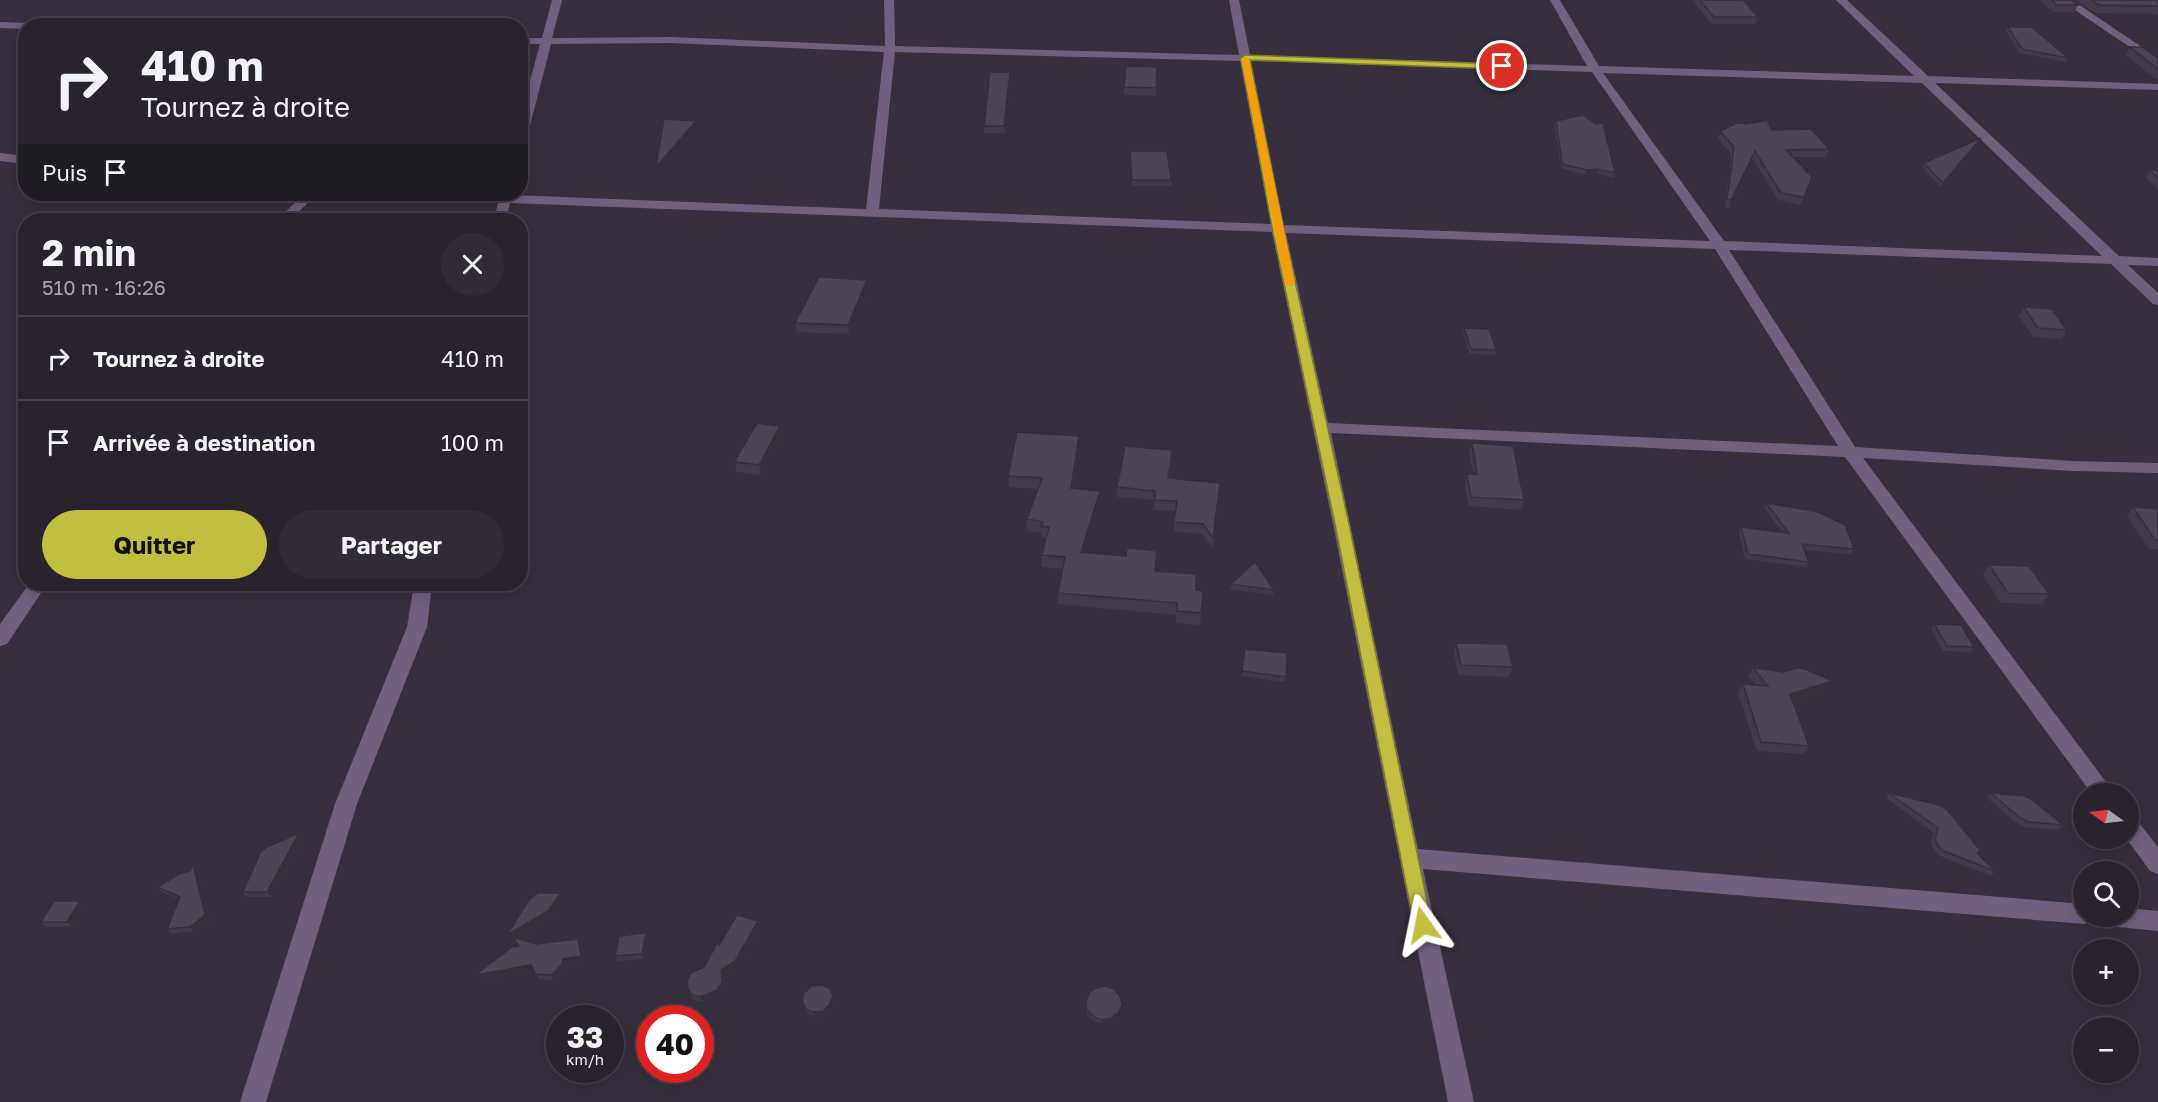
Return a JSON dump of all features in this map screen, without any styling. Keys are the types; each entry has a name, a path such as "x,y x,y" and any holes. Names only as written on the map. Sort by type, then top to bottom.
{"street":[{"path":"528,112 557,0"},
{"path":"872,212 890,49 890,0"},
{"path":"1234,0 1278,227 1408,858 1461,1102"},
{"path":"1555,0 1595,69 1719,244 1850,452 2097,783"},
{"path":"1841,0 2158,301"},
{"path":"2065,0 2158,63"},
{"path":"0,25 18,26"},
{"path":"528,41 672,40 890,49 1923,78 2158,87"},
{"path":"0,157 18,159"},
{"path":"528,197 2158,262"},
{"path":"291,213 303,201"},
{"path":"1321,428 1850,452 2073,466 2158,468"},
{"path":"0,639 33,591"},
{"path":"253,1102 346,804 417,627 422,591"},
{"path":"2139,839 2158,864"},
{"path":"1408,858 2073,913"},
{"path":"2139,919 2158,921"}],"building":[{"path":"1700,0 1743,0 1758,17 1714,17"},
{"path":"2052,0 2071,0 2078,5 2056,5"},
{"path":"2091,0 2158,0 2158,6 2099,5"},
{"path":"2008,27 2032,27 2068,58 2022,49"},
{"path":"2130,47 2142,47 2158,58 2158,69"},
{"path":"1126,66 1157,67 1156,88 1124,87"},
{"path":"990,72 1010,72 1004,126 984,126"},
{"path":"1583,115 1596,124 1603,123 1615,173 1562,164 1556,121"},
{"path":"664,119 696,121 656,167"},
{"path":"1769,120 1768,123 1772,130 1811,129 1829,149 1786,150 1812,177 1804,197 1781,193 1755,151 1731,200 1727,199 1734,147 1720,131 1737,123 1746,124"},
{"path":"1981,138 1943,183 1924,163"},
{"path":"1130,151 1167,151 1171,180 1132,180"},
{"path":"2150,170 2158,170 2158,178"},
{"path":"819,277 867,280 848,325 795,323"},
{"path":"2024,307 2052,309 2067,330 2038,328"},
{"path":"1464,328 1489,329 1496,350 1471,349"},
{"path":"757,423 780,426 759,465 734,462"},
{"path":"1017,432 1079,436 1071,488 1100,491 1081,552 1126,556 1127,548 1157,551 1155,571 1196,574 1196,590 1203,591 1201,613 1177,611 1177,603 1058,593 1065,557 1042,555 1049,527 1041,526 1043,522 1027,519 1042,478 1008,476"},
{"path":"1472,443 1513,446 1524,500 1471,497 1467,474 1477,474"},
{"path":"1125,446 1172,450 1168,478 1220,483 1213,538 1203,524 1174,522 1177,501 1155,500 1155,491 1117,487"},
{"path":"1766,503 1818,512 1845,525 1854,549 1802,544 1809,562 1748,554 1741,527 1789,533"},
{"path":"2133,507 2158,509 2158,540 2155,540"},
{"path":"1255,562 1274,590 1231,584"},
{"path":"1989,565 2029,566 2049,594 2008,593"},
{"path":"1934,624 1961,625 1974,647 1947,646"},
{"path":"1456,643 1507,644 1513,667 1461,665"},
{"path":"1245,649 1287,653 1286,677 1242,671"},
{"path":"1753,668 1783,672 1798,668 1805,669 1833,681 1790,694 1809,746 1761,742 1743,684 1768,686"},
{"path":"1889,793 1939,805 1947,810 1980,850 1977,853 1995,871 1944,851 1937,845 1935,839 1938,828"},
{"path":"1991,793 2025,796 2063,825 2028,822"},
{"path":"299,833 267,892 243,892 260,853 267,847"},
{"path":"193,864 205,915 190,927 167,929 180,897 157,887 181,873 190,871"},
{"path":"538,893 561,893 548,911 507,935 530,898"},
{"path":"54,901 80,901 67,922 41,922"},
{"path":"737,915 758,921 735,961 721,970 722,982 717,990 700,997 692,995 687,981 691,973 704,967"},
{"path":"646,933 642,954 615,956 619,936"},
{"path":"513,937 536,944 578,939 581,956 563,959 562,964 551,975 536,974 531,965 475,975 512,947 519,946"},
{"path":"821,985 829,988 833,995 830,1004 823,1011 813,1012 806,1009 802,1001 804,993 812,986"},
{"path":"1105,986 1114,989 1120,996 1122,1004 1119,1012 1111,1018 1102,1020 1094,1017 1087,1010 1086,1001 1089,993"}],"slow traffic":[{"path":"1245,59 1290,283"}],"route":[{"path":"1423,925 1245,58 1502,66"}]}
